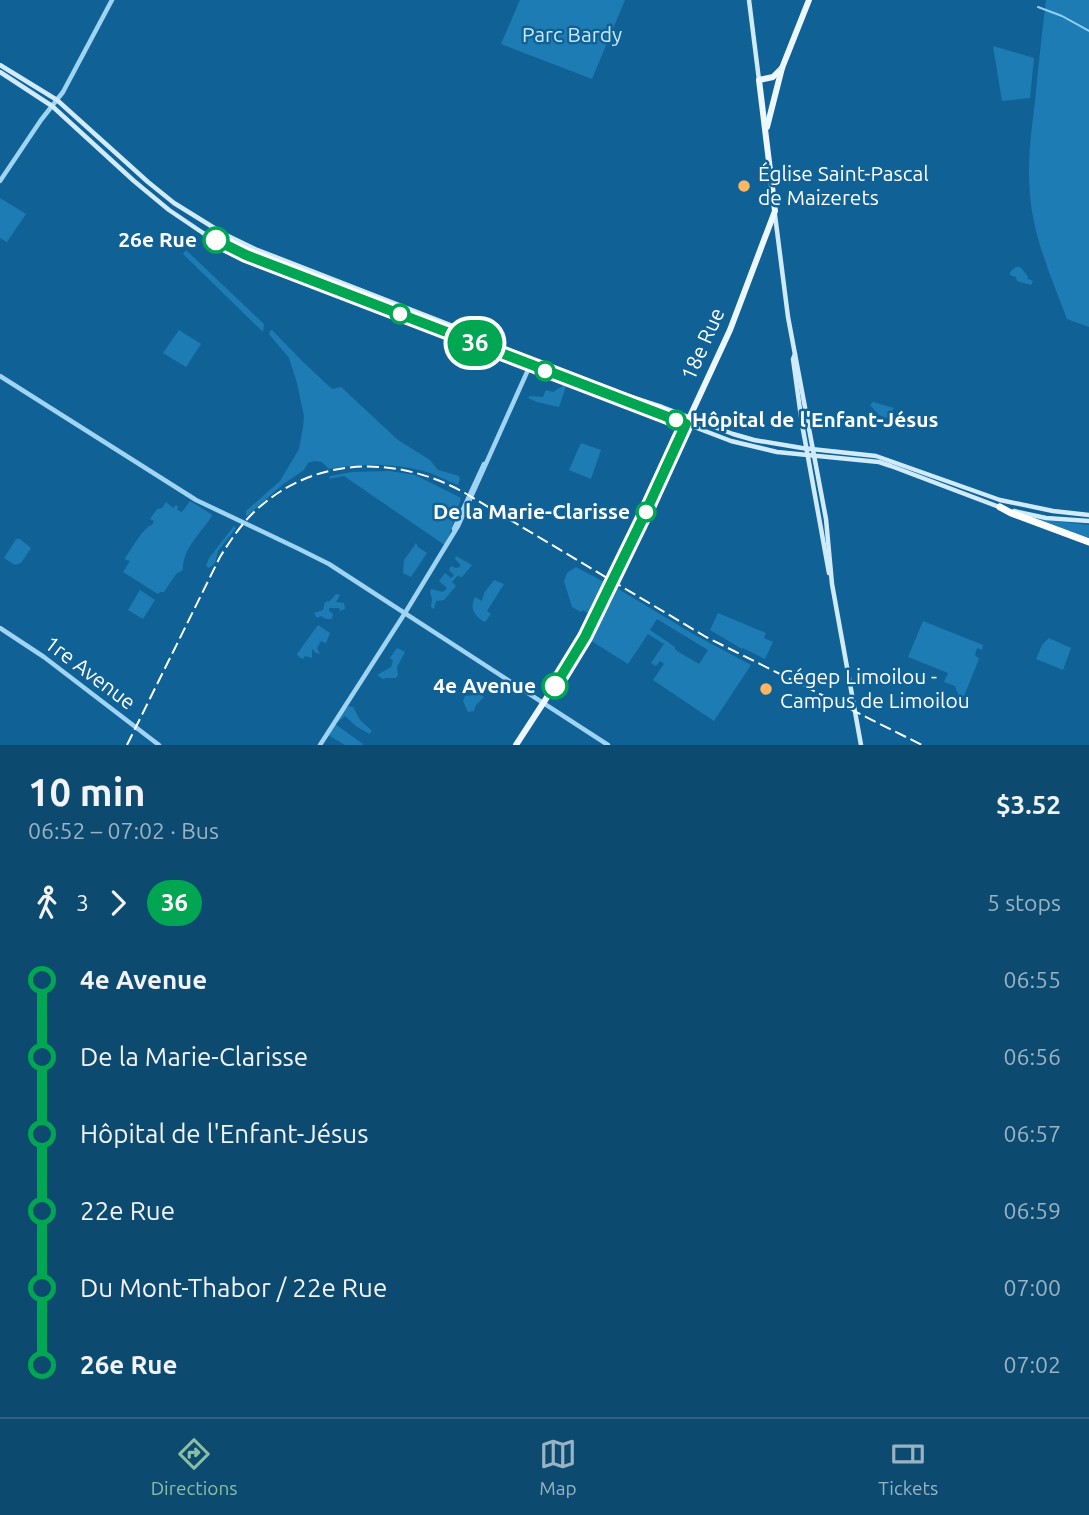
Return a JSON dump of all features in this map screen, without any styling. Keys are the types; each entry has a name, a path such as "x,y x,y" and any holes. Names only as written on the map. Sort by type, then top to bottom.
{"highway":[{"path":"1000,507 1089,542"}],"main road":[{"path":"748,0 788,317 825,519 832,584"},
{"path":"765,132 782,68 809,0"},
{"path":"0,65 57,100 162,194 224,234 471,333 531,363"},
{"path":"759,80 773,77 782,68"},
{"path":"0,72 52,106 155,199 194,228 246,255 688,421 754,440 806,449 884,457 1000,500 1089,515"},
{"name":"18e Rue","path":"516,745 585,637 642,520 730,330 775,211"},
{"path":"795,354 793,359 807,456 861,745"},
{"path":"688,421 751,447 807,456 863,460 891,466 1000,507 1046,518 1089,522"}],"street":[{"path":"0,181 67,84 108,8 109,0"},
{"path":"320,745 452,536 531,363"},
{"path":"0,376 196,500 329,564 608,745"},
{"name":"1re Avenue","path":"0,628 44,657 159,745"}],"green space":[{"name":"Parc Bardy","path":"520,0 625,0 592,79 501,44"},
{"path":"1046,0 1089,0 1089,327 1067,319 1044,258 1032,210 1029,183 1030,148"},
{"path":"993,46 1034,58 1030,98 1002,101"},
{"path":"0,198 26,214 7,242 0,238"},
{"path":"186,250 264,324 263,332 183,254"},
{"path":"1016,267 1020,267 1028,279 1033,281 1031,285 1017,281 1016,277 1010,275"},
{"path":"179,330 201,344 186,367 163,353"},
{"path":"272,330 332,389 341,387 398,440 430,460 438,470 459,476 458,485 427,472 403,467 365,465 329,469 322,462 314,461 308,463 304,470 282,485 246,517 246,511 280,481 299,449 303,427 304,416 297,383 289,358 269,334"},
{"path":"566,386 559,407 528,398 543,397 546,390 553,392"},
{"path":"873,402 894,408 887,418 879,415 870,405"},
{"path":"581,443 601,450 591,479 569,470"},
{"path":"389,471 415,475 461,498 446,546 344,476 329,479 330,476 352,472"},
{"path":"190,501 212,516 189,548 183,570 176,574 164,592 158,594 123,572 130,561 125,558 141,534 152,525 154,521 150,519 157,509 162,508 166,502 173,508 176,505 177,510 182,512"},
{"path":"1036,519 1089,525 1089,541"},
{"path":"234,526 236,528 218,551 215,563 209,568 206,566 209,558"},
{"path":"16,539 31,548 21,563 15,565 4,558"},
{"path":"416,543 427,553 411,577 403,573 404,560"},
{"path":"456,556 472,565 462,577 457,576 452,582 456,586 444,600 436,601 434,609 431,607 431,589 443,592 447,588 439,581 445,573 451,578 454,575 449,570 451,566 460,567"},
{"path":"576,567 606,583 589,614 572,607 564,581 567,573"},
{"path":"494,580 504,584 487,611 491,614 485,622 474,612 473,601 475,597 482,601 484,593"},
{"path":"610,584 751,665 714,721 653,680 664,664 660,661 656,666 651,663 664,644 648,634 628,664 585,637","holes":["657,619 708,650 699,664 650,630"]},
{"path":"140,590 155,600 143,619 128,610"},
{"path":"336,594 340,595 336,602 344,603 345,609 340,611 339,608 329,608 333,614 332,619 321,616 317,618 314,613 323,610 325,602 330,601"},
{"path":"718,613 766,633 764,638 773,642 765,659 710,630"},
{"path":"923,621 983,645 982,650 977,648 975,655 979,659 964,696 959,697 955,686 944,682 948,673 908,657"},
{"path":"318,625 330,633 326,643 321,641 317,648 320,654 312,649 312,658 299,657 297,654"},
{"path":"1049,638 1071,648 1063,670 1036,659 1042,645"},
{"path":"397,648 405,652 397,667 398,675 396,678 383,679 377,675 391,667 393,661 390,658"},
{"path":"476,691 484,697 474,711 468,712 463,701 465,696 474,695"},
{"path":"349,706 353,707 360,720 372,731 369,734 345,716 338,722 337,719"},
{"path":"335,724 363,744 345,745 328,735"}],"waterway":[{"path":"1038,7 1089,31"}],"railway":[{"path":"127,745 220,557 244,523 276,494 301,480 328,471 355,467 383,467 411,472 438,480 465,493 706,637 922,745"}],"bus line":[{"name":"36","path":"216,240 246,255 686,424 585,637 555,686"}],"place":[{"name":"Église Saint-Pascal de Maizerets","path":"744,186"},
{"name":"26e Rue","path":"216,240"},
{"name":"Hôpital de l'Enfant-Jésus","path":"676,420"},
{"name":"De la Marie-Clarisse","path":"646,512"},
{"name":"4e Avenue","path":"555,686"},
{"name":"Cégep Limoilou - Campus de Limoilou","path":"766,689"}]}
